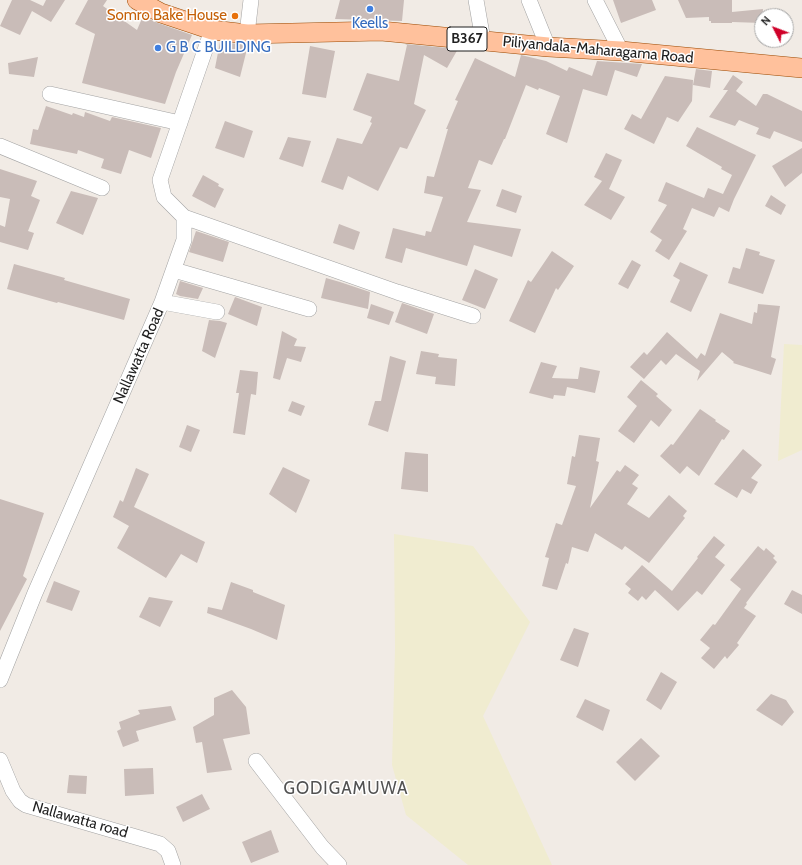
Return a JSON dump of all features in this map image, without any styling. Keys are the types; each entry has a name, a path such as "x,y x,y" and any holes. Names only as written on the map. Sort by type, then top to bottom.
{"main road":[{"name":"Piliyandala-Maharagama Road","path":"137,0 160,12 212,30 247,34 381,31 548,47 621,51 802,68"}],"street":[{"path":"247,34 251,0"},
{"path":"476,0 483,40"},
{"path":"529,0 548,47"},
{"path":"595,0 621,51"},
{"path":"212,30 160,180 164,197 184,217 397,292 473,316"},
{"path":"50,94 180,123"},
{"path":"0,146 102,188"},
{"name":"Nallawatta Road","path":"0,680 38,586 162,302 184,240 184,217"},
{"path":"174,270 309,309"},
{"path":"162,302 217,312"},
{"name":"Nallawatta road","path":"0,760 12,791 20,801 26,805 160,844 168,852 173,865"},
{"path":"256,761 322,847 339,865"}],"shaded area":[{"path":"784,344 802,345 802,450 778,461"},
{"path":"394,534 473,546 530,622 483,716 552,865 468,865 406,815 392,765 395,648"}],"building":[{"path":"12,0 30,0 43,6 46,0 65,0 51,22 32,11 20,35 0,26"},
{"path":"88,0 107,0 103,6 137,30 143,16 192,35 176,72 165,104 82,83 95,34 75,24"},
{"name":"Keells","path":"340,0 404,0 402,21 335,19"},
{"path":"613,0 652,0 656,10 621,23"},
{"path":"678,0 732,0 732,12 754,10 754,23 711,23 711,21 709,21 709,17 686,18"},
{"path":"220,42 248,45 240,77 215,68"},
{"path":"405,44 458,49 447,68 424,55 414,104 426,110 407,149 400,147 378,191 348,176 343,190 321,182 337,138 362,144 372,123 370,122 372,117 353,110 367,73 399,81 407,45"},
{"path":"310,46 335,51 326,98 302,94"},
{"path":"521,55 546,61 567,71 569,67 592,76 597,61 642,64 637,77 615,70 607,96 583,89 567,143 546,134 560,96 526,85 505,139 492,165 479,160 468,188 481,190 467,222 521,229 512,257 474,245 467,266 406,248 402,263 385,258 393,228 425,236 426,231 431,232 443,197 424,193 427,176 434,177 448,129 446,129 458,101 455,100 475,58 515,77"},
{"path":"38,57 34,77 9,74 8,63"},
{"path":"696,69 712,71 710,88 693,85"},
{"path":"733,75 743,82 736,91 756,106 763,94 767,94 802,111 802,142 774,131 770,139 756,134 759,128 739,120 735,126 709,117 728,90 723,90"},
{"path":"665,76 693,80 692,101 678,122 667,117 654,144 624,129 632,114 641,119"},
{"path":"46,106 72,115 73,113 84,117 85,112 110,121 112,117 161,128 151,158 129,150 121,174 101,168 104,159 78,150 77,154 30,144 33,129 38,130"},
{"path":"225,121 253,131 244,158 215,148"},
{"path":"697,127 756,155 729,212 719,207 714,217 692,208 683,229 687,231 669,260 655,251 662,240 650,232 667,205 658,201 666,182 704,198 708,188 723,194 732,175 721,169 722,167 686,146"},
{"path":"288,137 311,141 303,167 279,159"},
{"path":"802,148 802,173 785,187 772,166"},
{"path":"606,153 622,160 609,189 625,197 611,220 584,205 602,181 594,177"},
{"path":"0,169 37,181 31,196 40,200 28,231 34,233 28,250 0,242 0,225 5,227 10,199 0,197"},
{"path":"203,175 219,184 218,186 224,189 215,208 192,196"},
{"path":"502,189 522,196 516,213 496,206"},
{"path":"71,191 98,198 83,235 56,223"},
{"path":"771,195 786,205 781,215 765,206"},
{"path":"339,224 360,232 354,250 333,243"},
{"path":"196,231 229,242 223,262 189,252"},
{"path":"746,248 760,252 759,255 775,260 763,294 728,283 733,267 740,269"},
{"path":"552,251 574,266 558,290 556,288 535,333 509,321 528,280 531,282"},
{"path":"632,260 641,265 628,289 618,284"},
{"path":"680,262 708,275 691,312 670,302 680,280 673,276"},
{"path":"14,264 65,278 64,280 130,299 124,320 7,289"},
{"path":"475,269 498,279 485,309 462,300"},
{"path":"326,278 370,292 368,309 321,298"},
{"path":"180,281 203,288 198,299 176,294"},
{"path":"235,297 262,307 257,326 228,314"},
{"path":"402,303 434,314 427,334 395,322"},
{"path":"371,304 394,312 389,325 367,318"},
{"path":"758,304 780,306 771,357 776,359 771,375 733,363 734,362 722,352 697,381 700,371 676,354 666,365 661,360 644,379 630,367 644,352 647,355 667,332 697,359 701,353 705,356 720,313 752,324 754,312 757,313"},
{"path":"209,320 227,323 215,358 202,351"},
{"path":"282,331 297,339 294,346 306,347 301,362 287,358 280,380 273,378"},
{"path":"421,351 439,354 438,357 457,359 455,386 435,384 436,377 416,374"},
{"path":"390,356 406,361 388,432 368,425 375,401 381,401"},
{"path":"541,362 557,366 552,378 578,379 580,367 600,371 595,393 567,387 565,396 554,395 553,399 529,393"},
{"path":"240,370 258,372 256,395 251,394 245,435 233,433 239,393 236,393"},
{"path":"641,380 658,394 656,396 672,410 659,427 651,420 634,443 618,431 637,406 627,397"},
{"path":"292,401 305,406 301,416 288,411"},
{"path":"700,409 730,431 724,440 722,439 699,476 687,466 680,474 660,456 671,444 673,445"},
{"path":"187,425 200,430 191,452 179,447"},
{"path":"579,435 600,438 596,461 599,462 590,508 617,470 620,472 625,465 639,475 632,484 638,488 627,504 649,518 669,495 687,511 683,516 685,518 649,563 625,546 622,550 595,533 588,552 572,547 568,564 566,563 557,590 542,586 549,558 545,557 556,523 562,525 576,486 567,484 572,456 575,457"},
{"path":"743,449 762,465 751,478 758,482 751,494 742,489 737,498 714,484"},
{"path":"405,452 428,454 428,492 401,489"},
{"path":"283,467 310,480 296,513 269,494"},
{"path":"136,468 149,474 134,507 205,542 197,563 181,554 166,578 117,548 129,526 113,517 120,500 123,502"},
{"path":"0,499 44,513 23,576 27,579 0,631"},
{"path":"714,536 725,545 715,557 725,565 702,595 697,591 678,611 655,590 646,600 642,596 638,601 628,593 631,589 625,584 642,565 672,591"},
{"path":"758,546 764,551 766,548 775,556 773,558 777,562 746,603 747,604 744,608 756,616 737,643 739,645 727,659 725,656 714,669 701,658 710,648 700,640 713,624 715,625 741,589 730,580"},
{"path":"54,581 80,591 72,611 46,602"},
{"path":"231,582 253,590 253,592 285,605 277,640 207,613 208,607 222,610"},
{"path":"792,590 802,595 802,614 784,604"},
{"path":"149,597 173,601 160,627 139,617"},
{"path":"574,628 589,633 578,667 560,660"},
{"path":"661,672 677,682 661,710 646,700"},
{"path":"232,690 246,707 250,734 223,739 232,770 207,773 202,742 196,743 193,727 214,715 214,698"},
{"path":"771,694 786,700 794,712 782,726 756,710"},
{"path":"585,699 610,710 603,731 576,717"},
{"path":"171,706 176,720 136,731 139,741 123,747 117,731 121,729 119,722 140,714 138,710"},
{"path":"641,738 660,756 635,781 616,762"},
{"path":"153,768 154,794 125,796 124,769"},
{"path":"69,775 87,776 86,794 67,793"},
{"path":"202,794 210,809 183,822 176,807"},
{"path":"271,830 279,852 251,863 242,842"}],"place":[{"name":"Keells","path":"370,9"},
{"name":"Somro Bake House","path":"235,16"},
{"name":"G B C BUILDING","path":"158,48"}],"district":[{"name":"GODIGAMUWA","path":"346,789"}]}
